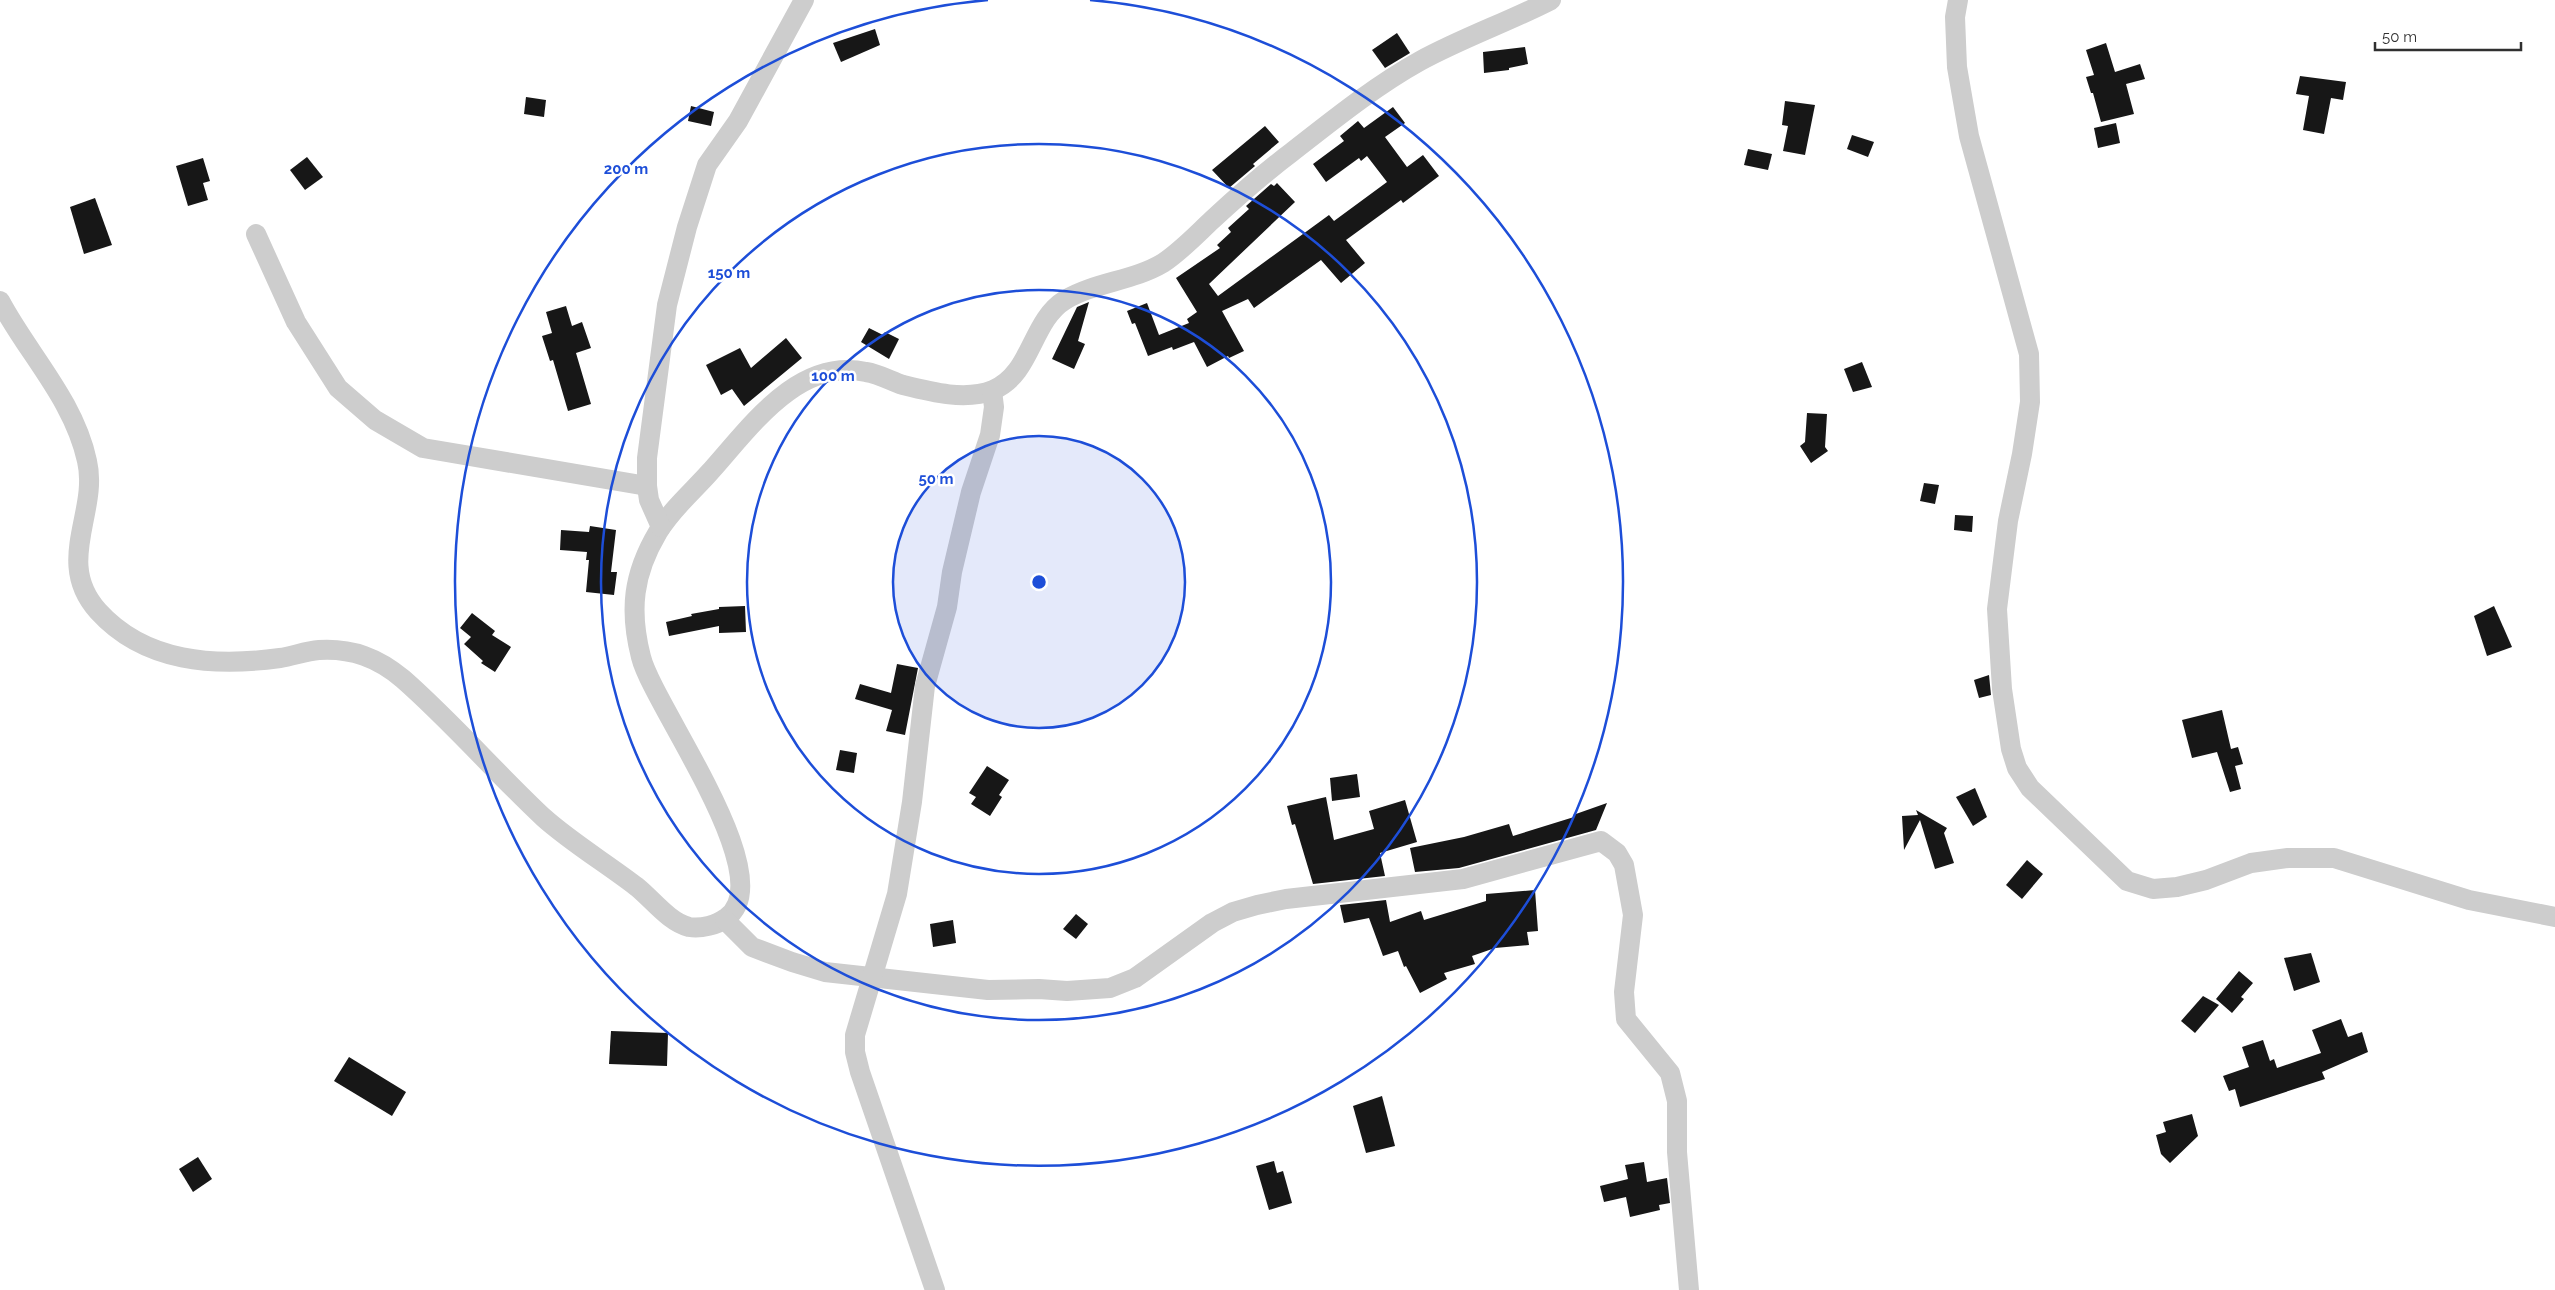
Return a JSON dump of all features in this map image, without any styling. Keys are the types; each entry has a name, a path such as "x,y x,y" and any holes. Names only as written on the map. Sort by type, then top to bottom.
{"street":[{"path":"661,526 650,500 647,486 647,458 667,304 687,227 707,165 738,121 804,0"},
{"path":"0,300 22,341 59,392 79,430 90,468 89,490 77,556 82,581 91,604 113,626 133,641 166,654 196,661 283,658 317,650 361,654 380,660 431,704 480,756 547,820 631,882 673,918 687,926 696,928 725,920 735,910 741,886 731,841 713,797 642,665 634,621 636,573 661,526 771,404 800,383 837,370 866,372 900,384 931,391 963,395 992,390 1010,380 1026,359 1037,331 1057,305 1084,290 1158,266 1183,247 1288,154 1397,75 1452,44 1551,0"},
{"path":"1958,0 1955,17 1957,66 1969,136 2029,354 2030,402 2022,454 2008,521 1997,609 2002,689 2011,749 2017,768 2030,788 2127,880 2153,889 2177,887 2206,880 2251,863 2288,858 2334,858 2469,900 2555,917"},
{"path":"256,234 296,322 338,388 375,420 423,448 647,486"},
{"path":"935,1290 855,1052 855,1035 897,894 912,802 925,686 947,607 952,572 971,492 990,435 994,407 992,390"},
{"path":"725,920 752,947 825,972 988,990 1039,989 1067,991 1110,988 1134,978 1212,923 1233,912 1286,899 1463,879 1601,841 1613,849 1624,865 1633,915 1624,992 1626,1019 1670,1073 1677,1102 1677,1152 1689,1290"}],"building":[{"path":"875,29 880,45 841,62 833,43"},
{"path":"1397,33 1410,53 1385,68 1372,50"},
{"path":"2106,43 2115,72 2140,64 2145,79 2126,84 2134,114 2101,122 2093,93 2091,93 2086,77 2094,75 2086,50"},
{"path":"1525,47 1528,64 1509,68 1509,70 1484,73 1483,52"},
{"path":"2300,76 2346,82 2343,100 2331,98 2324,134 2303,130 2309,96 2296,94"},
{"path":"526,97 546,100 544,117 524,114"},
{"path":"1785,101 1815,105 1805,155 1783,151 1788,126 1782,125"},
{"path":"691,106 714,112 711,126 688,121"},
{"path":"1393,107 1405,123 1385,137 1407,167 1423,155 1439,176 1403,203 1401,200 1346,240 1365,263 1341,283 1321,260 1254,308 1248,299 1222,311 1244,351 1229,358 1228,356 1207,367 1194,342 1173,350 1172,347 1148,356 1135,323 1132,324 1127,311 1147,303 1159,335 1189,323 1187,319 1197,312 1176,278 1220,248 1217,245 1231,232 1228,228 1249,209 1246,206 1271,184 1274,186 1277,183 1295,202 1209,284 1218,296 1329,215 1334,221 1387,182 1367,156 1361,161 1359,158 1326,182 1313,164 1344,141 1340,136 1358,121 1364,128"},
{"path":"2116,123 2120,143 2098,148 2094,128"},
{"path":"1265,126 1279,142 1229,188 1212,170"},
{"path":"1852,135 1874,142 1868,157 1847,149"},
{"path":"1748,149 1772,154 1768,170 1744,165"},
{"path":"307,157 323,177 305,190 290,170"},
{"path":"203,158 210,181 203,183 208,200 188,206 176,166"},
{"path":"95,198 112,245 84,254 70,207"},
{"path":"1089,302 1078,341 1085,344 1074,369 1052,359 1077,307"},
{"path":"566,306 572,326 582,322 591,348 576,353 591,404 568,411 553,360 550,361 542,336 552,333 546,312"},
{"path":"869,328 883,335 885,332 899,339 889,359 861,342"},
{"path":"786,338 802,358 744,406 732,389 721,395 706,365 740,348 751,368"},
{"path":"1862,362 1872,387 1853,392 1844,369"},
{"path":"1807,413 1827,414 1825,447 1828,451 1811,463 1800,446 1805,442"},
{"path":"1924,483 1939,485 1935,504 1920,501"},
{"path":"1955,515 1973,516 1972,532 1954,530"},
{"path":"590,526 616,530 611,572 617,572 614,595 586,592 589,560 586,560 587,552 560,550 561,530 589,532"},
{"path":"745,606 746,632 719,633 719,626 669,636 666,622 692,616 691,614 719,609 719,607"},
{"path":"2494,606 2512,647 2487,656 2474,616"},
{"path":"472,613 495,631 492,635 511,647 495,672 481,663 483,661 464,644 471,637 460,628"},
{"path":"897,664 918,668 905,735 886,731 892,710 855,699 860,684 891,693"},
{"path":"1989,675 1991,695 1979,698 1974,680"},
{"path":"2222,710 2231,749 2238,747 2243,764 2235,766 2241,789 2230,792 2217,752 2192,758 2182,720"},
{"path":"840,750 857,753 854,773 836,770"},
{"path":"987,766 1009,780 999,795 1002,797 990,816 971,804 976,797 969,793"},
{"path":"1357,774 1360,797 1332,801 1330,778"},
{"path":"1975,788 1987,817 1973,826 1956,797"},
{"path":"1326,797 1334,840 1374,829 1369,811 1405,800 1417,842 1380,853 1385,876 1313,884 1295,824 1292,825 1287,806"},
{"path":"1607,803 1596,830 1459,868 1415,872 1410,848 1464,837 1509,824 1513,836 1574,817 1573,815"},
{"path":"1916,810 1947,828 1944,833 1954,863 1935,869 1920,820 1904,850 1902,816 1918,815"},
{"path":"2027,860 2043,874 2022,899 2006,885"},
{"path":"1535,890 1538,931 1527,932 1529,945 1495,948 1472,956 1475,964 1444,973 1447,979 1420,993 1406,966 1404,967 1398,951 1383,956 1369,918 1344,923 1340,905 1386,900 1390,922 1421,911 1424,920 1486,901 1486,894"},
{"path":"1076,914 1088,924 1076,939 1063,929"},
{"path":"953,920 956,943 933,947 930,924"},
{"path":"2311,953 2320,982 2294,991 2284,958"},
{"path":"2239,971 2253,983 2241,997 2244,999 2232,1013 2216,999"},
{"path":"2203,996 2219,1005 2195,1033 2181,1021"},
{"path":"2341,1019 2348,1037 2362,1032 2368,1052 2322,1072 2325,1079 2240,1107 2235,1089 2229,1091 2223,1076 2249,1067 2242,1047 2263,1040 2270,1061 2274,1059 2277,1068 2321,1053 2312,1030"},
{"path":"611,1031 668,1033 667,1066 609,1064"},
{"path":"349,1057 406,1092 392,1116 334,1081"},
{"path":"1382,1096 1395,1146 1366,1153 1353,1106"},
{"path":"2192,1114 2198,1136 2170,1163 2161,1154 2156,1135 2166,1132 2163,1122"},
{"path":"198,1157 212,1179 193,1192 179,1169"},
{"path":"1274,1161 1277,1173 1283,1171 1292,1203 1269,1210 1256,1166"},
{"path":"1644,1162 1647,1182 1667,1178 1670,1203 1659,1205 1660,1210 1630,1217 1626,1197 1604,1202 1600,1186 1628,1179 1625,1165"}]}
